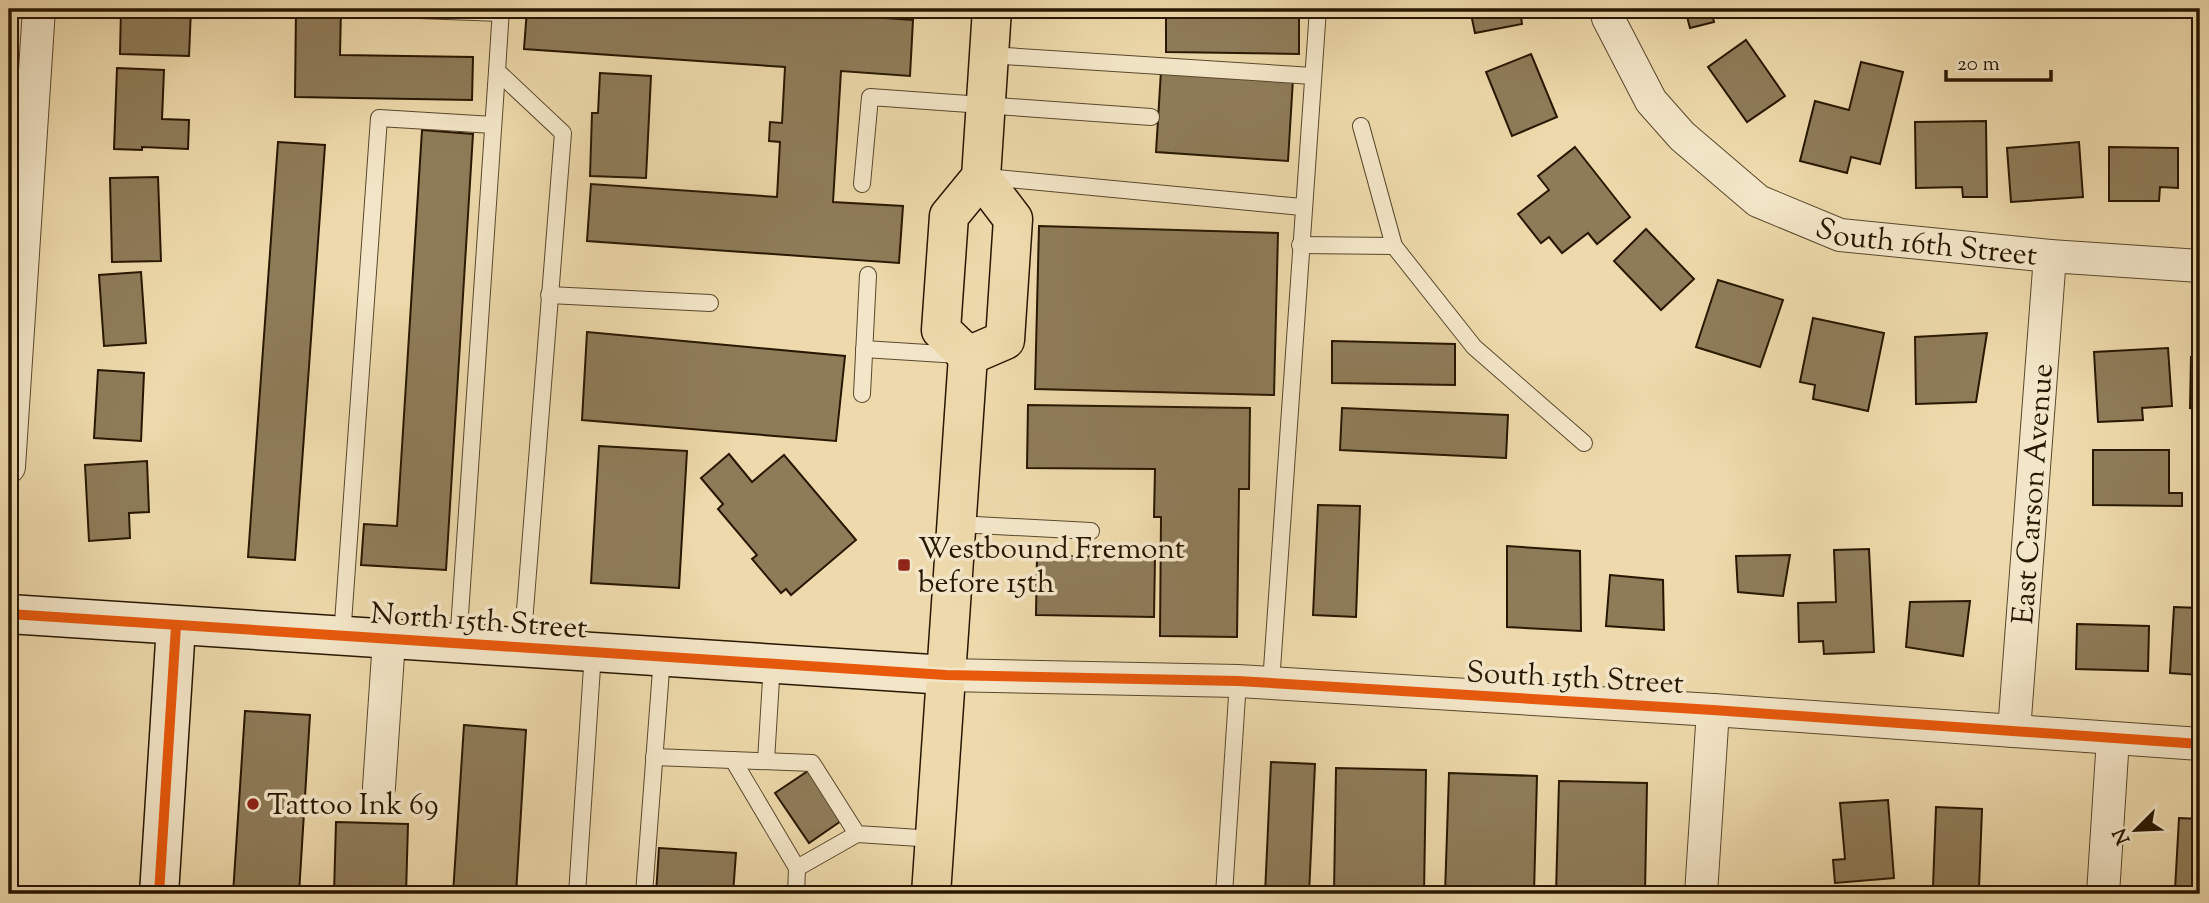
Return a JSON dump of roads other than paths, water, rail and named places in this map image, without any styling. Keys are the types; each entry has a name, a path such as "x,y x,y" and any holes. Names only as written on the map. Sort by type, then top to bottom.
{"main road":[{"path":"932,894 968,356 941,330 949,216 981,177 992,9"},
{"path":"968,356 1005,341 1013,219 981,177"}],"street":[{"path":"9,467 17,192 39,9"},
{"name":"South 16th Street","path":"1606,9 1608,18 1651,101 1682,136 1758,201 1840,235 2050,256 2200,266"},
{"name":"East Carson Avenue","path":"2014,731 2050,256"},
{"name":"North 15th Street","path":"9,614 946,675"},
{"path":"159,894 176,626"},
{"path":"379,787 389,640"},
{"name":"South 15th Street","path":"946,675 1238,681 1713,710 2200,744"},
{"path":"1701,894 1713,710"},
{"path":"2102,894 2113,738"}],"lane":[{"path":"393,9 500,11 458,644"},
{"path":"1271,683 1302,208 1318,9"},
{"path":"989,55 1313,76"},
{"path":"497,71 563,133 522,648"},
{"path":"862,184 870,97 1151,117"},
{"path":"342,637 379,118 493,125"},
{"path":"1361,126 1394,246 1474,347 1584,443"},
{"path":"981,177 1302,208"},
{"path":"1300,245 1394,246"},
{"path":"862,394 868,275"},
{"path":"549,295 710,303"},
{"path":"864,349 968,356"},
{"path":"957,524 1091,531"},
{"path":"577,894 593,652"},
{"path":"644,894 662,657"},
{"path":"766,761 772,663"},
{"path":"1224,894 1238,681"},
{"path":"654,757 812,763 857,834"},
{"path":"733,760 797,868 796,894"},
{"path":"797,868 857,834 935,839"}],"place":[{"name":"Westbound Fremont before 15th","path":"904,565"},
{"name":"Tattoo Ink 69","path":"253,804"}]}
